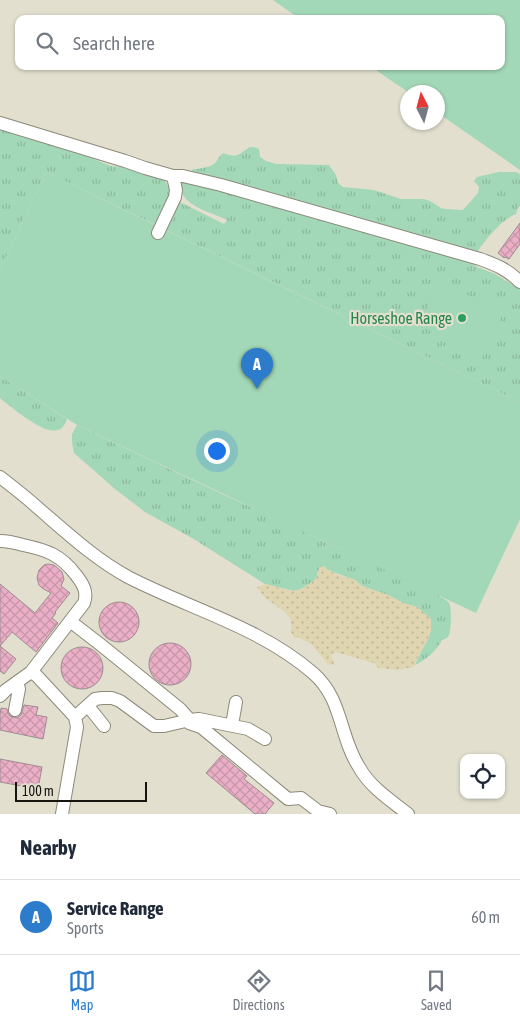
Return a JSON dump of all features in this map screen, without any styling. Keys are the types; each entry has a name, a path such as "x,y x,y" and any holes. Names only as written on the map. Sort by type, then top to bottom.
{"lane":[{"path":"0,123 173,176 182,176 221,185 485,261 508,271 520,282"},
{"path":"158,233 176,197 173,176"},
{"path":"0,477 104,564 162,593 247,631 277,647 314,674 328,690 334,701 346,740 358,766 374,786 408,814"},
{"path":"0,541 24,545 55,555 71,568 84,586 86,597 84,603 31,672 0,696"},
{"path":"70,622 180,709 186,721 198,725 288,799 301,798 318,811 330,814"},
{"path":"31,672 75,717 78,727 73,779 62,814"},
{"path":"15,710 19,689 17,682"},
{"path":"75,717 95,699 112,698 123,703 154,726 164,726 199,719 252,731 264,739"},
{"path":"232,725 236,702"},
{"path":"88,706 104,726"}],"green space":[{"path":"273,0 520,0 520,170 445,118 445,85 400,85 400,87 376,70 505,70 505,15 294,15"},
{"path":"0,127 90,157 111,166 121,167 165,181 171,191 158,226 46,172 0,270"},
{"path":"250,147 259,149 260,157 266,161 277,164 329,165 336,175 338,183 343,187 374,190 401,199 424,199 445,209 463,210 478,193 479,187 474,181 477,177 499,172 516,172 520,174 520,205 516,214 500,225 477,252 190,173 193,169 205,168 213,164 223,153 235,156"},
{"path":"46,172 520,402 520,519 476,613 77,425 0,376 0,270"},
{"path":"187,181 464,258 477,267 495,274 520,289 520,402 164,229 180,202 224,224 227,220 198,207 185,198 181,192 180,184"},
{"name":"Horseshoe Range","path":"439,284 504,309 488,353 481,358 419,325"},
{"path":"0,376 67,419 64,426 57,430 44,429 2,400 0,398"},
{"path":"77,425 439,594 450,606 449,635 442,640 430,655 415,665 431,630 430,619 417,607 403,603 388,595 362,586 355,580 320,567 314,581 301,589 294,591 265,584 192,538 145,512 115,489 74,453 72,434"}],"sand":[{"path":"324,566 341,576 355,580 362,586 417,607 431,619 428,639 414,667 397,670 378,668 374,663 335,652 331,655 335,665 328,664 311,644 298,637 294,638 291,632 291,620 286,613 264,597 257,587 266,584 294,591 301,589 314,581 320,567"}],"building":[{"path":"520,223 520,244 509,259 504,258 498,253"},
{"path":"48,564 54,565 62,572 64,579 61,586 70,593 52,618 58,623 36,652 12,632 0,646 0,584 35,613 51,593 39,585 37,578 39,570"},
{"path":"123,602 130,605 136,611 139,622 138,630 130,639 123,642 115,642 108,639 100,630 99,618 102,611 111,603"},
{"path":"170,643 185,649 191,664 185,679 170,685 155,679 149,664 155,649"},
{"path":"0,646 16,659 4,674 0,671"},
{"path":"82,647 97,653 103,668 97,683 82,689 67,683 61,668 67,653"},
{"path":"24,705 38,707 36,715 47,717 43,739 0,730 1,708 7,709 10,716 17,718 21,715"},
{"path":"222,755 247,776 244,779 274,803 265,814 255,814 206,773"},
{"path":"0,759 42,767 38,789 0,782"}],"place":[{"name":"Horseshoe Range","path":"462,318"},
{"name":"Service Range","path":"257,389"}]}
